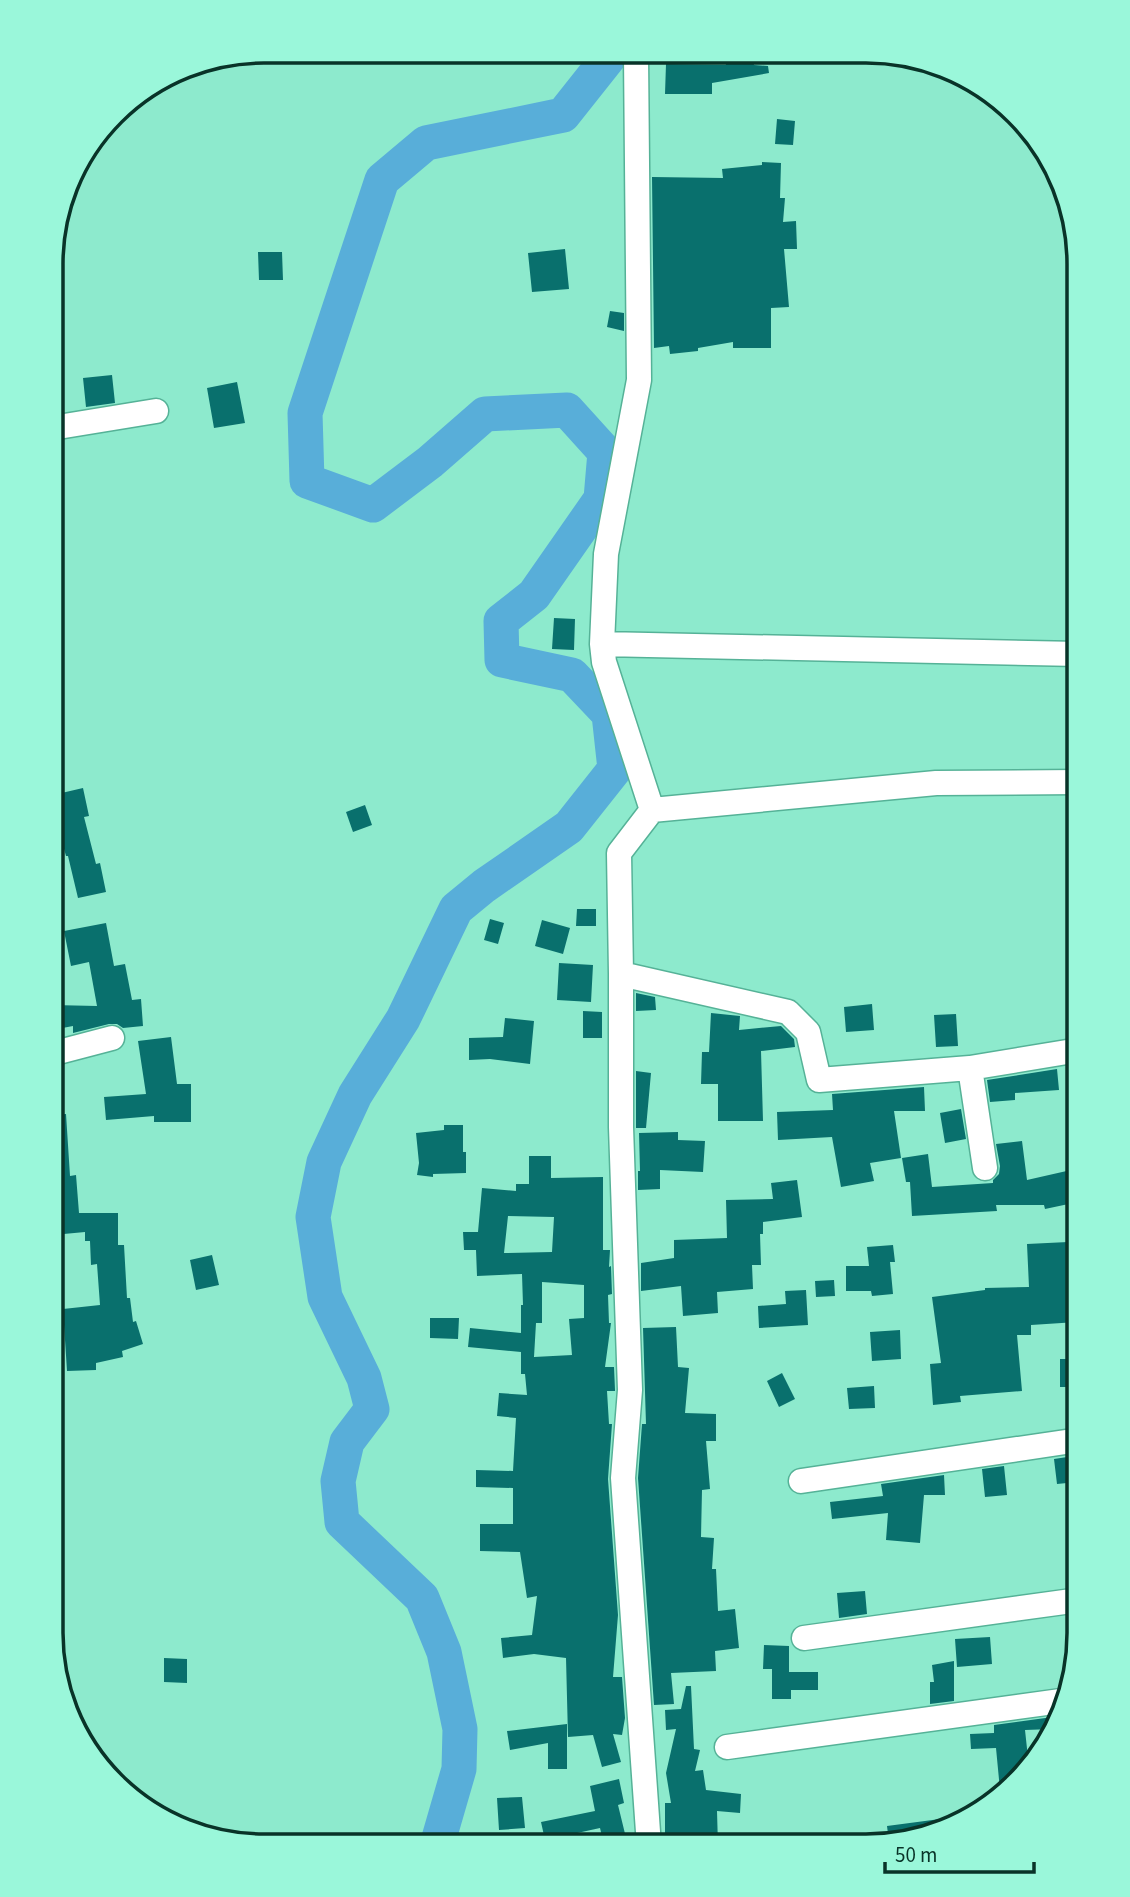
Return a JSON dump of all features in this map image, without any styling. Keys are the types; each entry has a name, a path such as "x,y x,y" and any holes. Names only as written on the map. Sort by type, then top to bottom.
{"street":[{"path":"636,63 639,380 606,554 602,645 604,662 652,810"},
{"path":"63,426 156,411"},
{"path":"602,645 1067,654"},
{"path":"648,1834 623,1478 630,1390 621,1127 619,853 652,810 936,783 1067,782"},
{"path":"621,974 789,1012 808,1032 819,1080 970,1068 1067,1052"},
{"path":"63,1051 112,1038"},
{"path":"970,1068 985,1168"},
{"path":"801,1481 1067,1442"},
{"path":"804,1638 1067,1602"},
{"path":"727,1748 1054,1702"}],"building":[{"path":"754,63 768,66 769,73 712,83 712,94 665,94 666,64"},
{"path":"777,119 795,121 793,145 775,144"},
{"path":"762,162 781,163 780,198 785,198 783,222 796,221 797,249 784,249 789,307 771,308 771,348 733,348 733,342 698,348 698,351 670,354 669,346 654,348 652,177 723,178 722,169 762,165"},
{"path":"565,249 569,289 532,292 528,253"},
{"path":"258,252 282,252 283,280 259,280"},
{"path":"610,311 624,313 624,331 607,327"},
{"path":"112,375 115,403 86,407 83,378"},
{"path":"237,382 245,423 214,428 207,388"},
{"path":"554,618 575,619 574,650 552,649"},
{"path":"83,788 89,816 84,817 96,864 100,863 106,892 78,898 63,845 63,793"},
{"path":"365,805 372,825 353,832 346,812"},
{"path":"577,909 596,909 596,926 576,926"},
{"path":"490,919 504,923 498,944 484,940"},
{"path":"542,920 570,928 563,954 535,946"},
{"path":"106,923 114,966 125,964 132,1000 141,999 143,1026 123,1028 117,1024 109,1024 73,1033 73,1026 63,1028 63,1005 97,1006 89,962 71,966 64,931"},
{"path":"559,963 593,965 591,1002 557,1000"},
{"path":"636,993 655,997 656,1010 636,1011"},
{"path":"872,1004 874,1030 846,1032 844,1007"},
{"path":"583,1011 602,1012 602,1038 583,1038"},
{"path":"711,1013 740,1016 739,1030 781,1026 794,1039 795,1047 761,1051 763,1121 718,1121 718,1084 701,1084 702,1052 709,1052"},
{"path":"956,1014 958,1046 936,1047 934,1015"},
{"path":"505,1018 534,1021 530,1064 490,1059 469,1060 469,1038 503,1037"},
{"path":"171,1037 177,1084 191,1084 191,1122 154,1122 154,1116 106,1120 104,1097 146,1094 138,1041"},
{"path":"1057,1069 1059,1090 1015,1093 1015,1100 990,1102 987,1080"},
{"path":"636,1071 651,1073 646,1128 636,1128"},
{"path":"924,1087 925,1111 894,1111 901,1158 870,1163 874,1181 841,1187 832,1137 778,1140 777,1112 833,1110 832,1094"},
{"path":"961,1109 966,1139 945,1143 940,1113"},
{"path":"63,1114 66,1114 70,1176 76,1175 79,1213 118,1213 118,1245 124,1245 127,1298 130,1298 133,1322 136,1321 143,1344 122,1351 123,1357 96,1363 96,1370 67,1371 63,1309 100,1305 97,1264 91,1265 90,1241 85,1241 85,1232 63,1234"},
{"path":"444,1125 463,1125 466,1173 433,1174 433,1177 417,1175 419,1163 416,1133 444,1130"},
{"path":"678,1132 678,1140 705,1141 703,1172 660,1170 660,1189 638,1190 639,1133"},
{"path":"1022,1141 1027,1180 1067,1171 1067,1204 1045,1209 1044,1205 996,1205 997,1211 912,1216 910,1182 906,1182 902,1158 928,1154 932,1187 993,1183 999,1174 1000,1166 996,1144"},
{"path":"529,1156 551,1156 551,1178 603,1177 603,1250 610,1250 612,1294 608,1295 611,1323 605,1367 614,1367 615,1390 607,1391 609,1424 612,1424 608,1479 618,1615 613,1677 622,1677 625,1718 622,1735 613,1734 621,1762 602,1767 593,1735 568,1737 566,1658 534,1654 503,1658 501,1638 532,1635 537,1596 527,1598 520,1552 480,1551 480,1524 513,1524 513,1488 476,1487 476,1470 513,1471 516,1418 497,1416 499,1393 527,1395 525,1374 521,1374 521,1352 468,1347 470,1328 521,1333 522,1274 477,1276 476,1250 464,1250 463,1232 478,1232 482,1188 516,1191 516,1184 529,1184","holes":["508,1216 554,1217 552,1252 504,1253","542,1282 584,1285 584,1318 569,1319 572,1355 534,1357 536,1323 542,1323"]},
{"path":"797,1180 802,1217 763,1222 763,1234 760,1234 761,1265 752,1265 753,1289 717,1292 718,1313 683,1316 681,1286 641,1291 641,1263 674,1258 674,1240 727,1238 726,1200 773,1199 771,1183"},
{"path":"1067,1242 1067,1323 1031,1325 1031,1335 1017,1335 1022,1391 960,1396 961,1402 933,1405 930,1364 941,1363 932,1297 985,1288 1029,1287 1027,1244"},
{"path":"893,1245 895,1262 890,1262 893,1294 872,1296 871,1291 846,1291 846,1266 869,1266 867,1247"},
{"path":"212,1255 219,1285 196,1290 190,1260"},
{"path":"834,1280 835,1296 816,1297 815,1281"},
{"path":"806,1290 808,1325 759,1328 758,1306 786,1304 785,1291"},
{"path":"430,1318 459,1318 458,1339 430,1338"},
{"path":"676,1327 678,1367 689,1368 685,1413 716,1414 716,1441 706,1441 710,1489 702,1490 701,1537 714,1538 712,1569 716,1569 718,1611 735,1609 739,1648 715,1651 716,1671 671,1673 674,1704 654,1705 638,1478 642,1424 646,1424 643,1328"},
{"path":"900,1330 901,1359 872,1361 870,1332"},
{"path":"1060,1359 1067,1359 1067,1387 1060,1387"},
{"path":"782,1373 795,1399 779,1407 767,1381"},
{"path":"874,1386 875,1408 849,1409 847,1388"},
{"path":"1067,1457 1067,1483 1057,1484 1054,1459"},
{"path":"1004,1466 1007,1495 985,1497 982,1469"},
{"path":"944,1475 945,1495 924,1495 920,1543 886,1540 888,1513 832,1519 830,1502 883,1496 881,1484"},
{"path":"865,1591 867,1614 839,1618 837,1593"},
{"path":"990,1637 992,1664 957,1667 955,1639"},
{"path":"764,1645 789,1646 789,1672 818,1672 818,1690 791,1690 791,1699 772,1699 772,1669 763,1669"},
{"path":"164,1658 187,1659 187,1683 164,1682"},
{"path":"954,1661 954,1701 930,1704 930,1682 934,1682 932,1665"},
{"path":"686,1686 691,1686 694,1749 700,1750 695,1771 703,1770 706,1790 741,1794 740,1813 717,1811 718,1834 665,1834 665,1803 671,1803 666,1773 676,1729 666,1730 665,1710 681,1709"},
{"path":"1048,1718 1042,1729 1025,1730 1027,1752 999,1784 996,1748 971,1749 970,1734 994,1733 994,1725"},
{"path":"567,1724 567,1769 548,1769 548,1743 510,1750 507,1731"},
{"path":"619,1779 624,1803 618,1805 625,1834 601,1834 600,1828 572,1834 544,1834 541,1822 595,1811 590,1786"},
{"path":"522,1797 525,1828 499,1830 497,1798"},
{"path":"940,1820 892,1832 888,1832 887,1826"}],"waterway":[{"path":"440,1834 459,1769 460,1729 444,1652 422,1598 342,1522 338,1481 347,1442 372,1409 364,1378 325,1297 313,1217 324,1162 355,1095 403,1019 456,909 484,886 569,827 615,769 609,714 572,675 502,660 501,621 534,595 601,499 605,452 567,410 485,414 430,462 373,505 307,481 305,413 382,180 426,143 563,115 604,63"}]}
